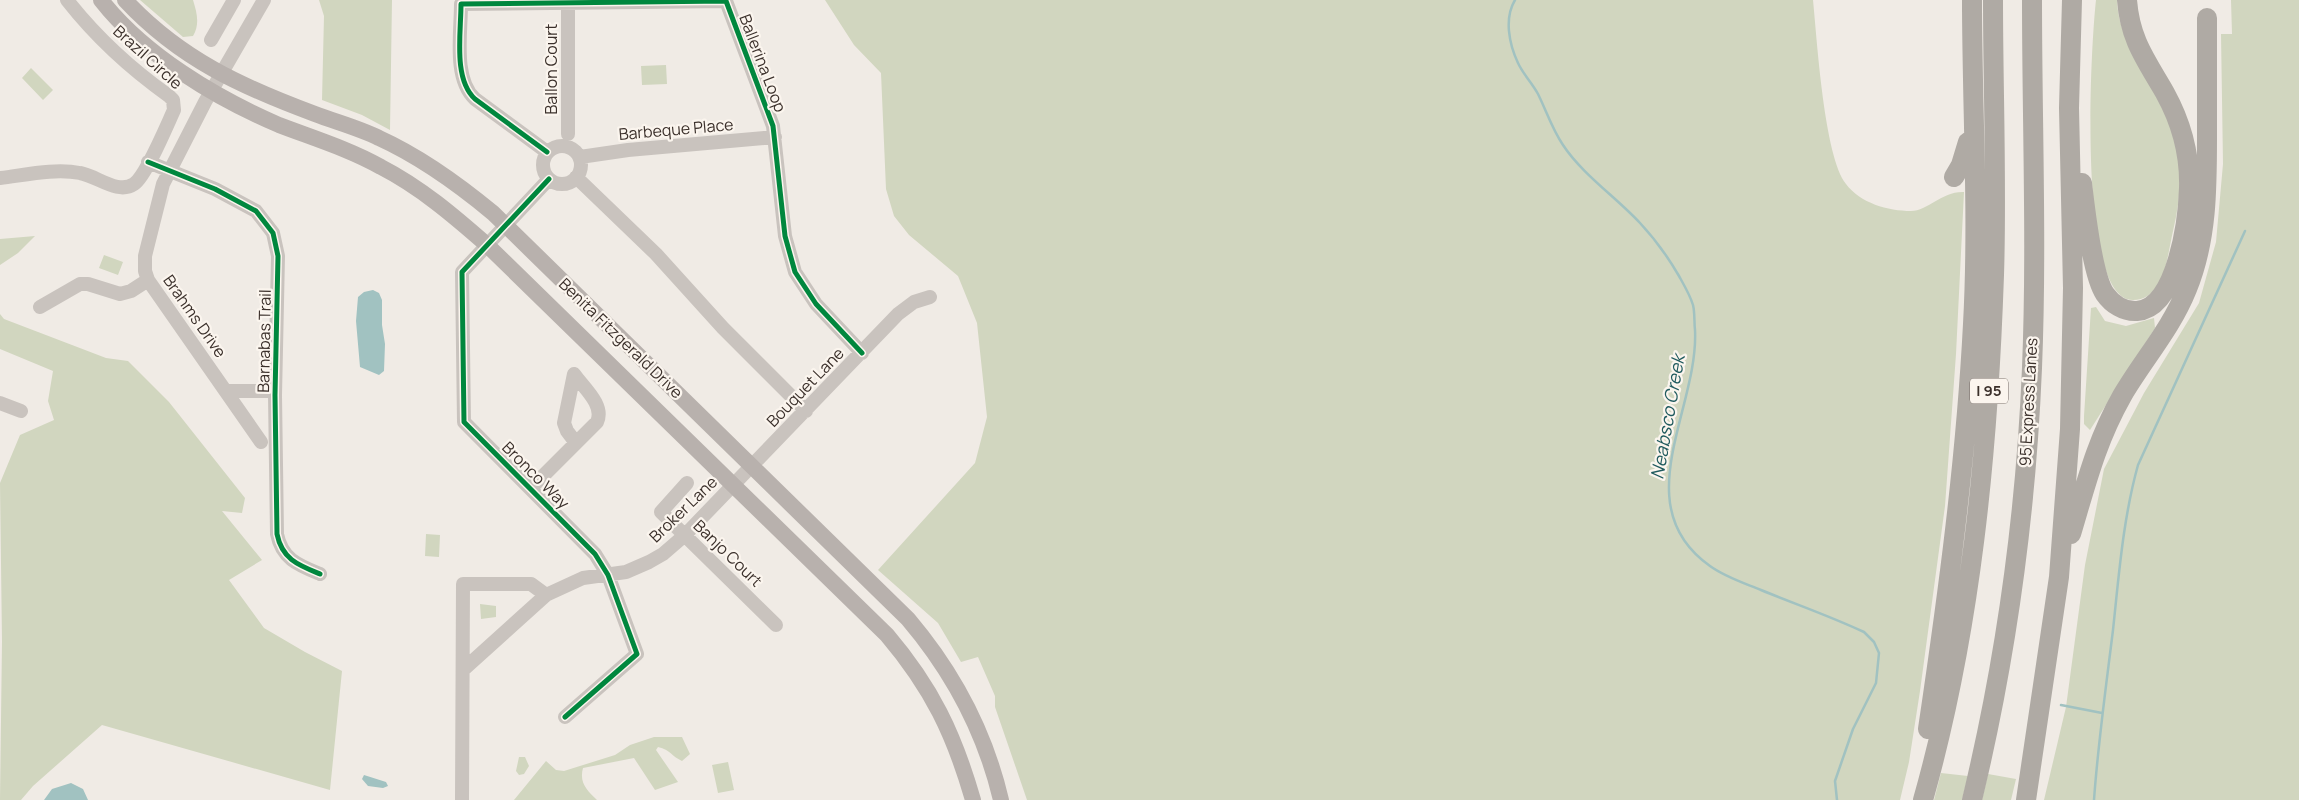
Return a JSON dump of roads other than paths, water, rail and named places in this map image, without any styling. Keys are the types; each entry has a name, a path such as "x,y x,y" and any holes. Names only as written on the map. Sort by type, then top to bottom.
{"highway":[{"path":"1917,800 1925,778 1964,458 1975,271 1972,0"},
{"name":"I 95","path":"1923,800 1925,778 1958,650 1984,452 1994,274 1993,0"},
{"name":"95 Express Lanes","path":"1972,800 1999,672 2024,482 2032,368 2032,0"},
{"path":"2028,792 2058,577 2072,375 2073,288 2070,144 2072,0"},
{"path":"2070,144 2081,173 2087,221 2101,286 2105,294 2118,307 2134,312 2150,307 2158,302 2167,288 2182,245 2189,188 2188,168 2181,132 2174,112 2138,46 2131,24 2127,0"},
{"path":"2058,577 2086,477 2103,432 2122,396 2162,338 2176,314 2187,289 2200,247 2206,213 2208,172 2207,18"},
{"path":"1954,177 1968,146 1973,90"}],"main road":[{"name":"Benita Fitzgerald Drive","path":"101,0 136,36 163,58 211,91 272,121 380,166 429,196 487,245 870,618 902,653 921,678 949,730 973,800"},
{"name":"Benita Fitzgerald Drive","path":"126,0 176,46 220,74 274,99 378,137 402,149 470,194 892,601 939,658 953,680 975,724 988,756 1001,800"}],"street":[{"name":"Brazil Circle","path":"0,178 65,171 80,173 123,188 136,183 174,110 173,100 107,45 67,0"},
{"path":"211,40 234,0"},
{"name":"Brahms Drive","path":"261,442 148,280 145,273 145,256 159,196 169,170 220,74 264,0"},
{"name":"Ballerina Loop","path":"547,152 468,92 462,80 460,68 461,4 726,1 772,119 785,236 795,272 816,304 862,352"},
{"name":"Ballon Court","path":"568,3 568,134"},
{"name":"Barbeque Place","path":"580,157 628,150 775,137"},
{"path":"557,146 568,146 580,157 581,168 576,177 566,183 554,182 549,179 543,166 547,152 557,146"},
{"name":"Barnabas Trail","path":"148,162 215,189 256,210 273,233 278,256 275,474 279,544 285,554 295,564 320,574"},
{"path":"576,177 656,254 723,328 806,411"},
{"path":"505,226 549,179"},
{"name":"Bronco Way","path":"505,226 466,265 462,272 464,422 589,546 608,575 637,654 565,717"},
{"path":"40,307 80,284 88,284 120,294 131,291 148,280"},
{"name":"Bouquet Lane","path":"753,466 908,306 930,297"},
{"name":"Barnabas Trail","path":"226,391 275,391"},
{"path":"0,403 21,411"},
{"path":"531,488 576,443"},
{"name":"Broker Lane","path":"464,669 546,595 583,578 626,572 663,554 685,535 753,466"},
{"name":"Banjo Court","path":"687,484 661,512 776,624"},
{"path":"462,800 463,584 531,584 546,595"}],"water":[{"path":"373,290 379,293 382,300 382,325 385,344 384,371 379,375 360,367 356,321 358,297 364,292"},
{"path":"364,775 386,782 388,786 383,788 368,786 362,779"},
{"path":"71,783 83,789 88,800 44,800 52,789"}],"waterway":[{"name":"Neabsco Creek","path":"1515,0 1509,23 1512,48 1520,67 1538,94 1559,139 1580,166 1651,235 1675,269 1693,305 1695,330 1693,360 1672,455 1669,486 1672,515 1685,542 1710,566 1722,573 1864,632 1874,642 1879,653 1876,683 1853,729 1835,781 1837,800"},
{"path":"2094,800 2122,547 2138,465 2245,231"},
{"path":"2061,705 2102,713"}]}
